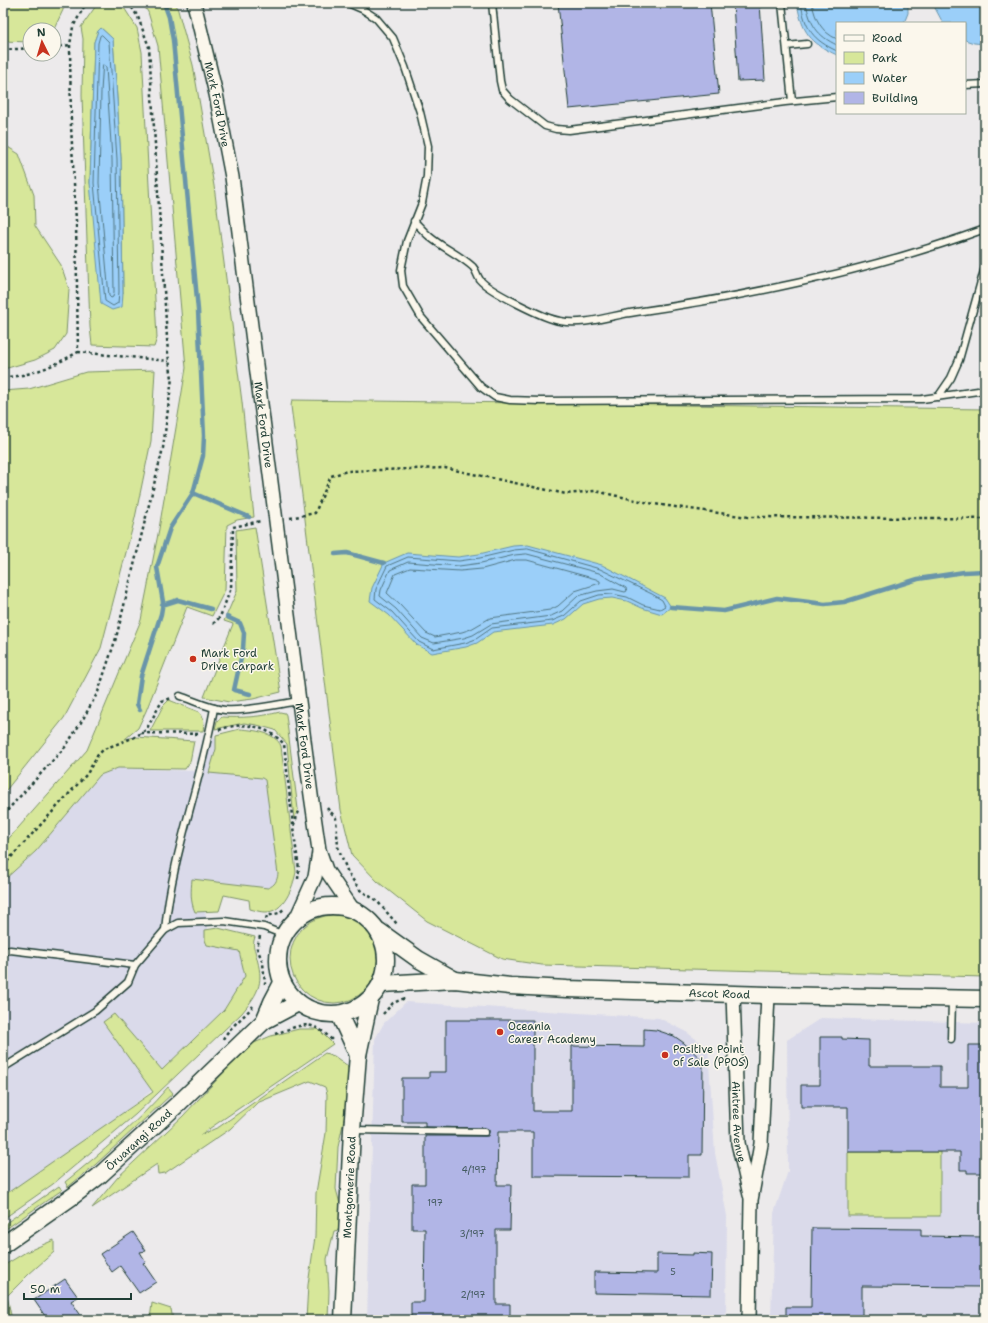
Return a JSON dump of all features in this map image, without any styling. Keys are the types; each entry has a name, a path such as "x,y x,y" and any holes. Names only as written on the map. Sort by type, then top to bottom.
{"street":[{"name":"Mark Ford Drive","path":"194,3 216,94 232,177 310,795 319,850 326,870 354,911"},
{"name":"Mark Ford Drive","path":"295,921 315,877 319,850"},
{"path":"323,907 339,907 354,911 366,918 376,928 384,946 386,966 381,984 370,999 356,1009 339,1014 325,1014 311,1010 298,1003 289,994 282,983 278,959 280,946 284,935 295,921 308,912 323,907"},
{"name":"Ascot Road","path":"376,928 418,959 455,980"},
{"name":"Ascot Road","path":"381,984 455,980 510,986 768,995 985,999"},
{"name":"Ōruarangi Road","path":"264,1021 282,983"},
{"name":"Aintree Avenue","path":"733,993 738,1143 751,1200"},
{"name":"Aintree Avenue","path":"749,1320 751,1200 761,1144 768,995"},
{"name":"Montgomerie Road","path":"343,1320 352,1130 358,1055 370,999"},
{"name":"Ōruarangi Road","path":"3,1245 73,1196 117,1160 264,1021 298,1003"},
{"name":"Montgomerie Road","path":"339,1014 358,1055"}],"lane":[{"path":"348,3 362,9 376,18 392,38 405,67 420,112 428,146 427,176 422,203 407,241 401,270 403,286 421,317 481,388 495,397 510,400 656,401 922,399 938,398 985,390"},
{"path":"492,3 502,90 510,99 545,126 569,130 792,101 836,97"},
{"path":"782,3 792,101"},
{"path":"787,46 807,44"},
{"path":"966,85 985,84"},
{"path":"414,221 430,237 474,268 480,281 515,302 539,314 560,321 582,322 632,312 710,301 858,269 940,246 985,229"},
{"path":"938,398 951,378 959,360 985,267"},
{"path":"180,696 214,708 225,710 239,710 299,700"},
{"path":"165,930 167,907 174,871 209,734 214,708"},
{"path":"3,1068 95,1011 128,982 135,965 165,930 178,923 224,921 264,927 284,935"},
{"path":"3,952 10,950 135,965"},
{"path":"951,1039 952,998"},
{"path":"352,1130 485,1132"}],"path":[{"path":"78,352 76,221 71,126 70,45 73,27 86,3"},
{"path":"3,815 66,746 84,719 98,692 116,638 163,448 172,378 169,360 149,47 138,17 129,3"},
{"path":"62,46 70,45"},
{"path":"3,50 22,49"},
{"path":"3,377 15,377 41,370 78,352 169,360"},
{"path":"290,518 315,513 330,476 347,471 445,468 566,494 595,491 654,504 748,517 985,519"},
{"path":"213,624 220,617 231,588 233,527 261,521"},
{"path":"3,866 87,774 96,756 104,749 136,737 146,730 162,701 180,696"},
{"path":"277,736 284,744 293,827"},
{"path":"336,818 338,847 348,873 360,890 377,901 397,925"},
{"path":"382,1016 393,1003 409,997"},
{"path":"274,1034 302,1025 315,1026 336,1043"}],"shaded area":[{"path":"203,738 254,739 267,742 286,874 277,894 201,888 210,940 244,943 252,977 230,1010 162,1070 151,1091 3,1209 3,881 36,851 100,775 118,768 194,771"},
{"path":"406,1002 659,1018 685,1031 708,1048 715,1153 727,1216 726,1320 367,1320 375,1039 384,1023"},
{"path":"821,1018 985,1023 985,1320 771,1320 774,1213 788,1171 787,1040"}],"green space":[{"path":"3,3 64,3 63,10 57,22 22,22 22,42 3,41"},
{"path":"98,3 121,3 137,28 142,52 157,338 154,347 92,345 90,327 82,95 83,39 81,27","holes":["101,28 113,39 121,158 123,293 90,183 94,42 98,31"]},
{"path":"142,3 176,3 193,65 214,186 242,402 254,517 237,520 227,525 225,590 212,616 187,607 146,711 138,728 125,739 135,737 194,741 190,762 185,769 118,768 100,775 36,851 3,881 3,845 87,750 141,620 159,529 186,368 158,46 148,12"},
{"path":"3,144 19,154 34,195 35,226 61,265 69,289 66,334 55,350 35,360 4,369"},
{"path":"155,370 151,441 135,518 101,648 64,718 3,794 3,391 29,389 86,372"},
{"path":"292,400 985,409 985,977 542,965 502,959 427,921 378,882 352,855 341,810 291,406"},
{"path":"255,527 281,692 253,699 229,702 204,697 233,624 224,621 237,591 236,530"},
{"path":"169,700 199,712 204,723 203,731 150,731 163,706"},
{"path":"280,712 285,713 286,715 298,809 294,820 287,744 275,730 244,723 215,729 217,721 222,717 251,717"},
{"path":"240,729 257,731 269,735 278,741 281,746 296,872 295,878 290,892 282,904 272,911 263,912 250,909 249,900 224,895 219,911 195,912 191,892 192,879 268,888 274,884 278,876 265,780 262,778 209,773 216,749 216,735"},
{"path":"325,915 343,915 359,922 371,934 378,950 378,968 371,984 359,996 343,1003 325,1003 309,996 297,984 290,968 290,950 297,934 309,922"},
{"path":"218,928 255,937 254,946 260,972 260,979 259,986 248,1005 242,1013 136,1114 53,1184 3,1219 3,1196 153,1092 103,1022 114,1014 162,1070 224,1010 245,976 239,951 207,945 205,940 205,930"},
{"path":"299,1029 318,1029 333,1044 200,1135 219,1127 325,1053 334,1056 348,1066 347,1106 338,1147 336,1189 340,1204 339,1230 334,1231 327,1259 329,1291 328,1320 306,1320 308,1285 315,1237 316,1193 326,1133 327,1094 325,1087 310,1081 257,1103 230,1129 165,1173 158,1174 157,1164 92,1208 118,1177 183,1116 226,1070 254,1043 271,1036"},
{"path":"168,1087 173,1093 95,1165 68,1187 65,1182 105,1149"},
{"path":"848,1152 940,1152 940,1216 848,1216"},
{"path":"59,1186 62,1190 3,1231 3,1225"},
{"path":"54,1240 54,1252 7,1296 12,1320 3,1320 3,1266 26,1252"},
{"path":"152,1303 171,1309 173,1320 150,1320"}],"water":[{"path":"797,3 908,3 908,13 904,22 836,22 836,55 814,41 805,29"},
{"path":"934,3 985,3 985,44 966,40 966,22 942,22"},
{"path":"101,28 113,39 121,158 123,293 122,307 112,310 101,304 90,183 94,42 98,31"},
{"path":"528,545 602,565 665,598 671,607 662,614 642,608 627,601 612,598 599,599 583,604 566,619 553,625 493,632 477,643 466,647 432,653 417,645 389,615 370,601 372,588 384,563 407,553 458,557 513,546"}],"building":[{"path":"558,3 710,3 719,94 569,109"},
{"path":"733,3 760,3 765,80 738,81"},
{"path":"446,1020 533,1020 533,1111 572,1111 572,1046 644,1047 644,1029 656,1030 674,1036 684,1043 703,1061 702,1155 689,1155 689,1177 533,1176 533,1132 498,1132 497,1185 511,1185 510,1230 496,1230 496,1304 510,1304 510,1320 411,1320 411,1302 424,1302 425,1229 412,1229 412,1184 425,1184 425,1136 488,1136 489,1132 489,1130 485,1128 425,1127 425,1122 402,1122 402,1078 429,1078 429,1072 446,1072"},
{"path":"820,1037 842,1037 842,1039 869,1040 869,1066 940,1066 940,1087 968,1087 968,1045 985,1045 985,1173 967,1173 967,1170 960,1170 960,1152 848,1152 848,1107 801,1107 801,1085 820,1085"},
{"path":"812,1228 921,1229 921,1236 984,1237 983,1276 985,1276 985,1287 862,1286 862,1320 786,1320 786,1307 811,1307"},
{"path":"133,1232 146,1251 140,1252 146,1262 143,1263 156,1282 139,1293 120,1266 112,1272 100,1254"},
{"path":"693,1253 712,1254 711,1295 594,1293 594,1272 657,1273 657,1254 693,1255"},
{"path":"65,1279 78,1297 71,1301 84,1320 55,1320 52,1315 47,1319 34,1300"}],"waterway":[{"path":"140,710 137,704 141,676 161,614 163,602 157,567 170,528 193,493 203,456 204,436 198,310 173,40 169,17 164,3"},
{"path":"193,493 249,517"},
{"path":"335,554 347,553 384,563"},
{"path":"671,607 724,611 777,598 825,604 844,602 918,579 964,572 985,571"},
{"path":"162,605 178,600 211,609"},
{"path":"227,617 240,623 244,633 243,649 234,690 250,694"}],"place":[{"name":"Mark Ford Drive Carpark","path":"193,659"},
{"name":"Oceania Career Academy","path":"500,1032"},
{"name":"Positive Point of Sale (PPOS)","path":"665,1055"}]}
